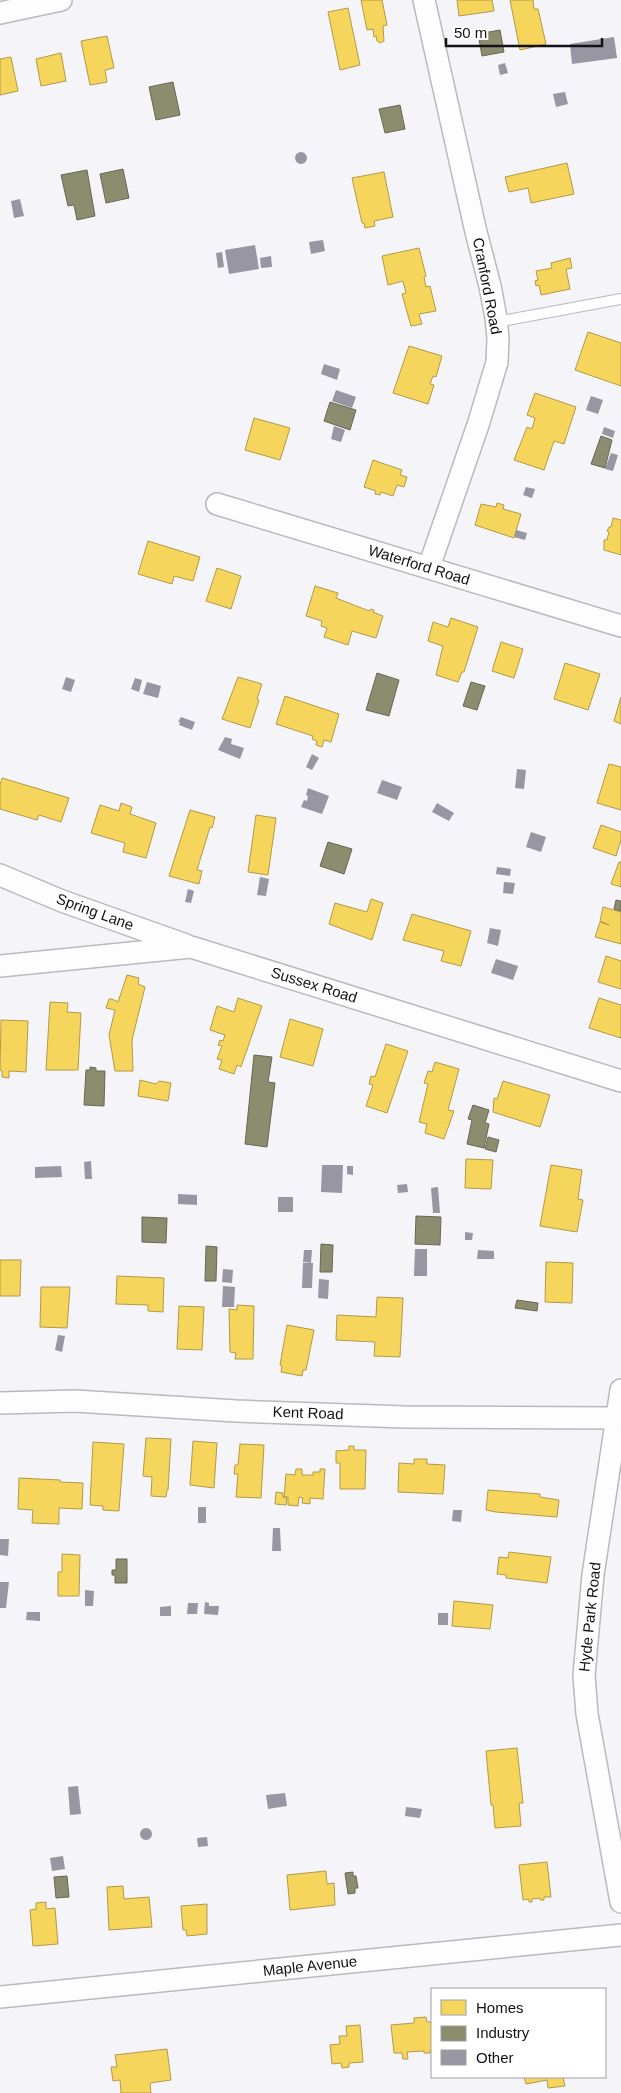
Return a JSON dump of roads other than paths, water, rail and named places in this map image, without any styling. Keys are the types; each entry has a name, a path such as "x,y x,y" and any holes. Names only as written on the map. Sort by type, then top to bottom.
{"street":[{"path":"0,13 60,0"},
{"name":"Cranford Road","path":"424,0 496,322 497,362 479,422 429,568"},
{"name":"Waterford Road","path":"217,504 621,626"},
{"name":"Spring Lane","path":"0,875 62,901 191,947"},
{"name":"Sussex Road","path":"0,966 191,947 621,1081"},
{"name":"Hyde Park Road","path":"621,1390 619,1418 593,1575 584,1675 587,1714 621,1902"},
{"name":"Kent Road","path":"0,1403 75,1401 236,1411 385,1416 619,1418"},
{"name":"Maple Avenue","path":"0,1997 621,1935"}],"lane":[{"path":"496,322 621,299"}]}
